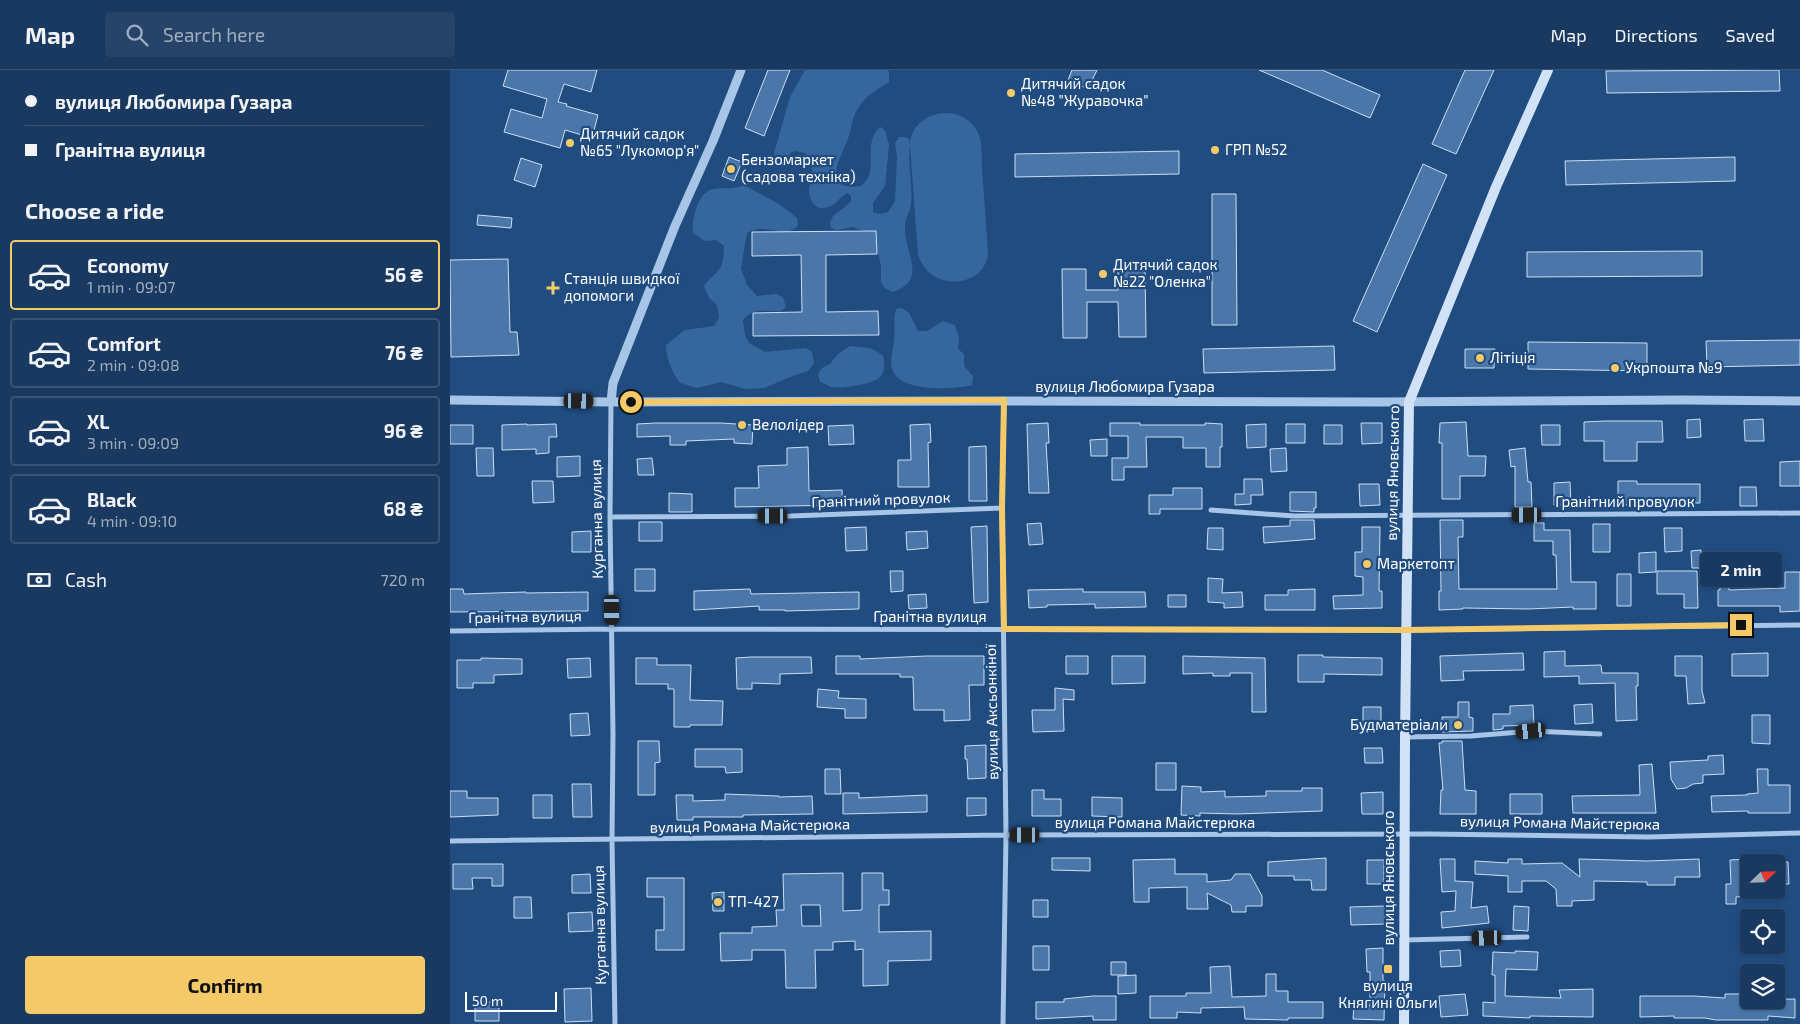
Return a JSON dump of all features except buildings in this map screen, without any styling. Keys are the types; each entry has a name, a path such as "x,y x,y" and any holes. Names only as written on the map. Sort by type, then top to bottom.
{"main road":[{"name":"вулиця Яновського","path":"1404,1024 1403,940 1408,402 1496,187 1548,70"}],"street":[{"name":"Курганна вулиця","path":"615,1024 610,517 611,402 613,383 675,226 713,141 741,70"},
{"name":"вулиця Любомира Гузара","path":"450,400 611,402 1004,400 1800,401"},
{"name":"вулиця Аксьонкіної","path":"1003,1024 1006,835 1002,508 1004,400"},
{"name":"Гранітний провулок","path":"610,517 791,516 1002,508"},
{"name":"Гранітний провулок","path":"1211,510 1294,516 1800,513"},
{"name":"Гранітна вулиця","path":"450,631 612,629 1406,630 1800,625"},
{"path":"1405,737 1471,736 1531,731 1600,734"},
{"name":"вулиця Романа Майстерюка","path":"450,841 1006,835 1404,835 1649,838 1800,833"},
{"path":"1403,940 1527,937"}],"shaded area":[{"path":"805,70 888,70 889,72 889,82 867,97 855,113 836,173 837,179 841,184 849,187 862,186 869,176 873,137 881,127 885,131 889,144 885,186 873,203 873,212 880,214 888,212 895,201 897,157 895,144 899,137 906,137 909,139 910,144 912,135 919,124 926,118 946,113 960,115 976,128 981,143 988,250 986,262 979,272 970,278 946,281 935,276 925,268 918,255 910,146 911,204 905,227 912,265 910,281 892,292 885,288 881,282 881,266 874,235 853,227 836,230 831,228 830,223 833,216 851,202 851,196 848,193 829,207 821,208 816,206 811,201 809,194 813,175 805,153 795,151 790,153 787,162 781,163 776,161 774,153 790,97"},
{"path":"744,185 779,204 797,218 798,226 784,232 759,229 747,233 741,268 747,285 757,296 776,294 783,297 786,307 781,311 760,311 747,316 743,320 745,335 749,343 765,352 806,348 812,352 814,363 808,371 764,388 745,389 721,382 697,388 680,383 670,365 666,345 685,330 714,326 719,318 717,305 709,298 704,286 721,266 724,246 716,240 705,241 693,233 693,221 699,201 708,191"},
{"path":"902,308 909,313 918,331 927,331 943,321 955,325 959,338 958,349 964,354 964,366 973,376 972,385 953,388 928,388 906,383 898,378 893,371 891,359 895,313 896,309"},
{"path":"850,346 870,348 883,355 884,367 881,376 870,382 849,387 831,387 820,382 818,374 822,368 830,364 838,354"}],"place":[{"name":"Дитячий садок №48 \"Журавочка\"","path":"1011,93"},
{"name":"Дитячий садок №65 \"Лукомор'я\"","path":"570,143"},
{"name":"ГРП №52","path":"1215,150"},
{"name":"Бензомаркет (садова техніка)","path":"731,169"},
{"name":"Дитячий садок №22 \"Оленка\"","path":"1103,274"},
{"name":"Станція швидкої допомоги","path":"553,288"},
{"name":"Літіція","path":"1480,358"},
{"name":"Укрпошта №9","path":"1615,368"},
{"name":"Велолідер","path":"742,425"},
{"name":"Маркетопт","path":"1367,564"},
{"name":"Будматеріали","path":"1458,725"},
{"name":"ТП-427","path":"718,902"},
{"name":"вулиця Княгині Ольги","path":"1388,969"}],"route":[{"path":"631,402 1004,400 1002,508 1004,629 1406,630 1741,625"}]}
